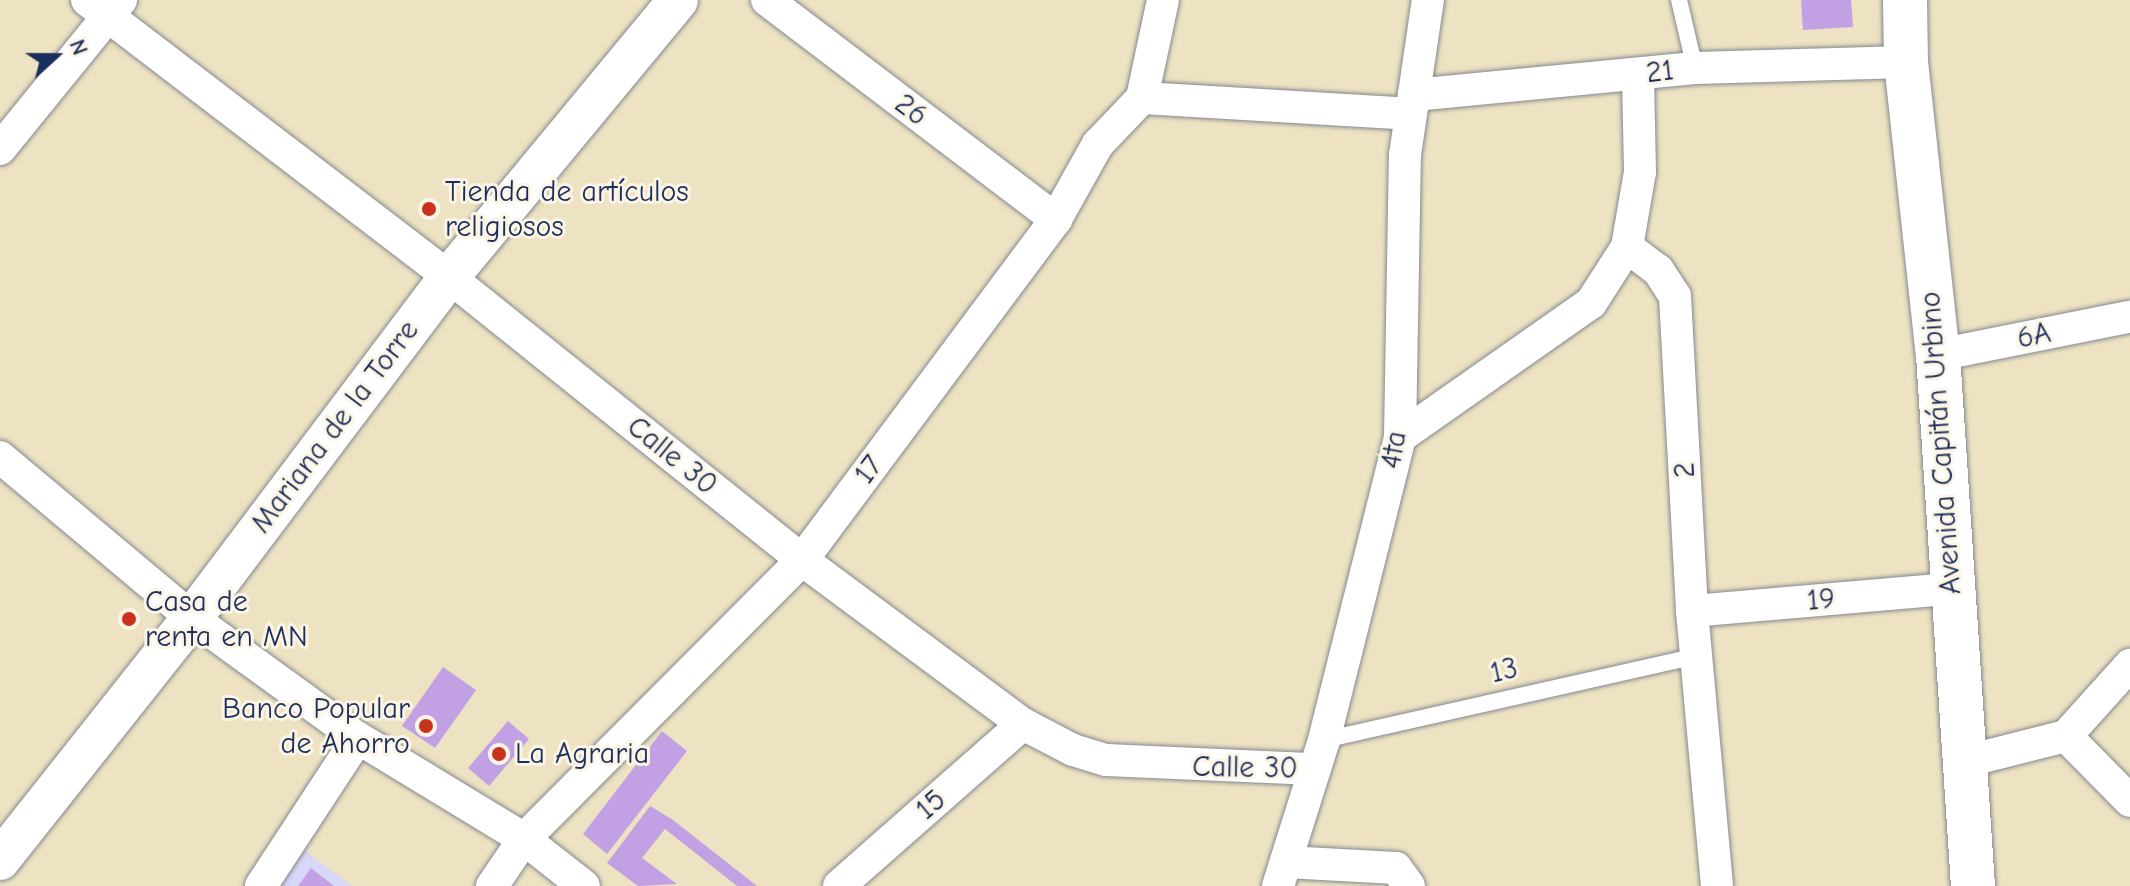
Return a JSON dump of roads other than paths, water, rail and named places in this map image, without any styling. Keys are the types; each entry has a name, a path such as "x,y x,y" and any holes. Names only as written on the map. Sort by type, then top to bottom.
{"main road":[{"name":"Avenida Capitán Urbino","path":"1905,0 1906,62 1938,355 1951,589 1973,886"}],"street":[{"name":"Mariana de la Torre","path":"0,860 192,618 449,277 678,0"},
{"name":"26","path":"767,0 1056,219"},
{"path":"1142,98 1163,0"},
{"name":"4ta","path":"1282,874 1320,755 1400,437 1412,105 1428,0"},
{"name":"Calle 30","path":"105,5 802,560 1023,724 1073,750 1106,760 1320,755"},
{"path":"0,149 105,5"},
{"name":"21","path":"1142,98 1412,105 1695,68 1906,62"},
{"path":"1400,437 1591,303 1627,247 1640,172 1638,76"},
{"name":"17","path":"492,886 524,839 802,560 1056,219 1098,144 1142,98"},
{"name":"2","path":"1627,247 1658,270 1675,296 1692,611 1717,886"},
{"name":"6A","path":"1938,355 2129,317"},
{"path":"0,457 192,618 358,738 524,839 584,886"},
{"name":"19","path":"1692,611 1951,589"},
{"path":"1963,762 2066,736 2130,665"},
{"name":"15","path":"839,886 1023,724"},
{"path":"2066,736 2130,801"},
{"path":"261,886 358,738"},
{"path":"1282,874 1396,868 1409,886"}],"lane":[{"path":"1679,0 1695,68"},
{"name":"13","path":"1320,755 1697,656"}],"place":[{"name":"Tienda de artículos religiosos","path":"429,209"},
{"name":"Casa de renta en MN","path":"129,619"},
{"name":"Banco Popular de Ahorro","path":"426,726"},
{"name":"La Agraria","path":"499,754"}]}
